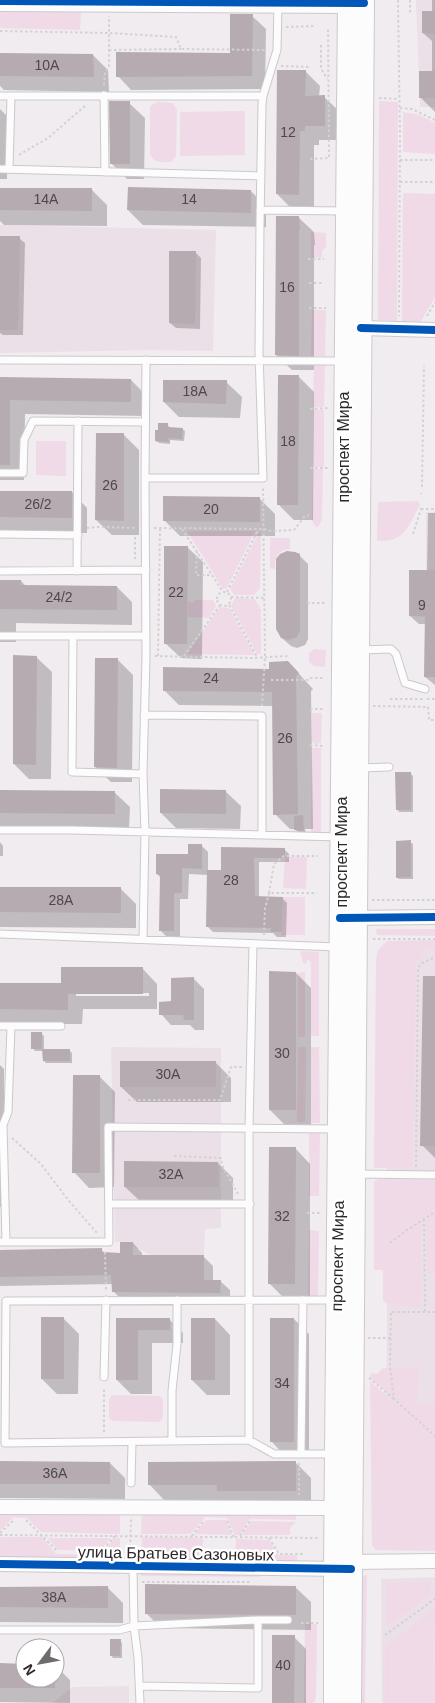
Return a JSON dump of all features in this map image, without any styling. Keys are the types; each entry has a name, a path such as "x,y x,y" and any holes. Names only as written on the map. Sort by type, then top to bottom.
{"main road":[{"path":"0,1 356,2"},
{"name":"проспект Мира","path":"334,1703 346,1566 335,1508 337,1300 346,1174 338,1129 340,947 349,918 341,837 345,211 356,2"},
{"name":"проспект Мира","path":"351,1703 346,1566 346,1174 349,918 359,768 342,676 359,650 361,328 356,2"}],"street":[{"path":"361,328 435,330"},
{"path":"349,918 435,918"},
{"path":"0,1507 335,1508"},
{"name":"улица Братьев Сазоновых","path":"0,1564 132,1567 346,1566 435,1560"}],"lane":[{"path":"145,478 263,478 259,360 263,96 277,50 278,3"},
{"path":"0,96 263,96"},
{"path":"9,169 11,96"},
{"path":"104,96 105,172"},
{"path":"0,168 262,176"},
{"path":"260,210 345,211"},
{"path":"0,360 344,361"},
{"path":"143,939 146,570 142,528 145,478 146,360"},
{"path":"0,473 23,473 24,440 33,421 145,422"},
{"path":"77,571 78,421"},
{"path":"0,534 78,532"},
{"path":"0,571 146,570"},
{"path":"0,636 146,636"},
{"path":"73,636 72,772 143,774"},
{"path":"359,650 391,648 396,654 405,683 425,689"},
{"path":"144,715 262,716 262,835"},
{"path":"359,768 389,767"},
{"path":"0,830 341,837"},
{"path":"0,934 340,947"},
{"path":"249,1440 250,1300 247,1204 253,944"},
{"path":"0,1026 61,1026"},
{"path":"11,1026 8,1112 3,1125 3,1242 109,1242 108,1127 338,1129"},
{"path":"346,1174 435,1175"},
{"path":"108,1204 247,1204"},
{"path":"104,1377 106,1300"},
{"path":"172,1441 172,1391 177,1344 177,1300"},
{"path":"301,1453 304,1300"},
{"path":"336,1454 274,1454 249,1440 5,1444 6,1301 337,1300"},
{"path":"131,1483 132,1443"},
{"path":"132,1567 140,1703"},
{"path":"140,1686 258,1688 258,1620"},
{"path":"0,1630 119,1630 134,1626 288,1620"}],"path":[{"path":"398,0 400,108 399,328"},
{"path":"410,0 410,14"},
{"path":"10,160 48,138 92,101 104,96 105,71 109,67 109,2"},
{"path":"296,27 316,26"},
{"path":"310,159 329,158 328,30"},
{"path":"0,31 109,33 176,37 181,49"},
{"path":"321,45 321,68 328,80"},
{"path":"109,50 277,50"},
{"path":"272,66 311,67"},
{"path":"377,98 399,99"},
{"path":"400,108 412,109 435,120"},
{"path":"400,160 435,160"},
{"path":"400,182 435,182"},
{"path":"308,259 324,259"},
{"path":"309,283 324,283"},
{"path":"420,329 435,302"},
{"path":"309,308 326,308"},
{"path":"422,487 424,366"},
{"path":"310,408 329,408"},
{"path":"310,468 328,468"},
{"path":"262,716 265,657 263,478"},
{"path":"413,534 421,507 435,509"},
{"path":"78,532 98,527 294,530 306,516 310,515"},
{"path":"158,656 160,528"},
{"path":"182,529 223,592"},
{"path":"227,592 258,529"},
{"path":"196,551 196,575 212,575"},
{"path":"220,605 217,601 218,597 223,592 227,592"},
{"path":"227,592 231,597 229,605 258,657"},
{"path":"231,597 264,598"},
{"path":"307,603 328,602"},
{"path":"184,656 220,605"},
{"path":"220,605 229,605"},
{"path":"146,656 288,656"},
{"path":"270,680 342,676"},
{"path":"390,699 435,699"},
{"path":"372,706 428,707 429,720 435,720"},
{"path":"310,709 325,710"},
{"path":"310,746 323,746"},
{"path":"264,945 265,909 274,864 284,856 318,856"},
{"path":"269,893 317,893"},
{"path":"372,900 435,900"},
{"path":"371,940 435,939"},
{"path":"416,1174 418,968 422,963 435,957"},
{"path":"128,1100 220,1100 231,1067 251,1068"},
{"path":"3,1125 12,1138 41,1164 69,1202 102,1238 104,1242 106,1300"},
{"path":"174,1156 221,1158 222,1165 247,1204"},
{"path":"390,1243 435,1212"},
{"path":"307,1213 322,1213"},
{"path":"424,1220 425,1312"},
{"path":"394,1399 390,1367 391,1312 435,1312"},
{"path":"368,1338 391,1338"},
{"path":"104,1377 104,1442"},
{"path":"368,1378 435,1436"},
{"path":"301,1453 299,1458 299,1495 305,1508"},
{"path":"131,1506 132,1567"},
{"path":"0,1534 14,1519"},
{"path":"20,1519 25,1519 57,1552 66,1552"},
{"path":"191,1536 205,1519"},
{"path":"227,1519 234,1537"},
{"path":"240,1537 251,1520"},
{"path":"0,1534 320,1538"},
{"path":"92,1552 101,1553 114,1536"},
{"path":"269,1538 279,1554 304,1554"},
{"path":"133,1582 258,1582"},
{"path":"385,1635 435,1599"},
{"path":"301,1623 323,1623"}],"shaded area":[{"path":"416,0 435,0 435,107 420,107"},
{"path":"0,9 81,11 80,30 0,28"},
{"path":"379,101 398,102 397,321 378,320"},
{"path":"157,102 173,103 177,110 176,156 171,162 156,161 150,154 150,106"},
{"path":"245,111 245,155 180,156 180,112"},
{"path":"403,112 420,115 435,123 435,154 403,152"},
{"path":"403,193 435,194 435,297 420,323 402,323"},
{"path":"0,225 216,230 213,351 152,350 0,353"},
{"path":"311,232 326,233 326,247 322,251 322,257 311,258"},
{"path":"312,310 326,310 325,356 311,356"},
{"path":"314,363 325,363 324,407 313,407"},
{"path":"313,409 324,410 324,467 313,467"},
{"path":"36,441 66,441 66,476 36,475"},
{"path":"313,469 323,469 322,520 318,527 312,521"},
{"path":"418,501 420,505 409,526 400,536 386,541 377,541 378,502"},
{"path":"426,512 435,512 435,677 424,677 425,617 409,616 409,570 426,570"},
{"path":"187,531 255,531 227,588 223,589"},
{"path":"259,532 261,533 260,588 254,595 234,595 230,589"},
{"path":"270,538 290,538 290,549 282,551 278,555 275,569 270,568"},
{"path":"235,598 255,599 261,610 261,654 257,654 231,606"},
{"path":"195,600 213,600 216,606 209,618 188,617 188,602 195,602"},
{"path":"220,607 229,608 255,655 187,654"},
{"path":"314,649 326,650 325,667 314,666 309,662 309,653"},
{"path":"312,713 322,713 321,743 314,744 312,741"},
{"path":"312,748 321,748 321,832 311,832"},
{"path":"285,857 307,857 306,889 283,888"},
{"path":"283,897 305,897 305,935 282,935"},
{"path":"376,929 435,929 435,936 377,935"},
{"path":"435,940 435,949 423,950 423,959 416,960 413,1166 408,1168 374,1168 376,960 378,950 387,941"},
{"path":"435,942 435,1549 384,1549 387,1338 386,943"},
{"path":"300,951 319,952 319,1036 311,1036 311,963 307,960 306,964 303,963"},
{"path":"305,972 305,1037 298,1037 298,973"},
{"path":"111,1047 221,1048 221,1228 205,1229 204,1255 151,1255 133,1246 133,1242 115,1242"},
{"path":"298,1047 306,1047 305,1122 297,1122"},
{"path":"311,1047 319,1047 320,1123 311,1123"},
{"path":"309,1133 320,1133 319,1196 309,1196"},
{"path":"378,1179 435,1181 435,1274 427,1274 426,1216 421,1219 421,1307 389,1305 383,1301 383,1270 374,1270 374,1182"},
{"path":"309,1230 319,1231 318,1296 308,1296"},
{"path":"383,1368 419,1368 417,1403 435,1403 435,1551 376,1550 372,1545 370,1381 401,1408 405,1407 370,1378 371,1373 377,1374"},
{"path":"112,1395 159,1396 163,1399 163,1418 160,1422 112,1421 109,1418 109,1399"},
{"path":"0,1511 120,1512 120,1534 41,1532 27,1518 14,1517 0,1531"},
{"path":"142,1511 296,1512 296,1520 250,1519 240,1535 235,1535 227,1518 205,1517 191,1534 141,1534"},
{"path":"206,1520 226,1520 232,1535 194,1534"},
{"path":"251,1521 296,1522 290,1528 290,1535 242,1535"},
{"path":"0,1537 42,1537 56,1554 102,1555 114,1538 120,1538 120,1562 0,1560"},
{"path":"142,1537 203,1538 203,1553 235,1554 236,1539 269,1540 278,1555 297,1555 297,1562 141,1561"},
{"path":"47,1538 111,1538 100,1551 58,1550"},
{"path":"141,1570 259,1571 259,1577 141,1576"},
{"path":"367,1575 365,1703 359,1703 361,1579"},
{"path":"435,1577 435,1703 382,1703 381,1579"},
{"path":"387,1582 432,1582 429,1596 387,1628"},
{"path":"435,1607 433,1648 434,1703 385,1703 385,1647"},
{"path":"305,1624 317,1624 316,1696 313,1703 304,1703"},
{"path":"129,1686 129,1703 52,1703 73,1687"}],"building":[{"path":"422,11 435,11 435,34 422,33"},
{"path":"230,14 253,14 252,76 116,77 116,52 230,53"},
{"path":"0,53 93,54 94,77 0,76"},
{"path":"277,70 306,70 305,96 325,95 325,126 305,126 305,131 300,131 299,195 276,194"},
{"path":"419,71 435,71 435,98 419,98"},
{"path":"109,101 130,101 130,164 110,164"},
{"path":"128,187 251,190 251,213 127,210"},
{"path":"0,188 92,188 92,211 0,210"},
{"path":"276,216 299,216 299,356 275,355"},
{"path":"0,236 20,236 18,330 0,330"},
{"path":"169,251 196,251 195,324 169,323"},
{"path":"278,375 299,375 298,505 277,505"},
{"path":"0,377 131,379 131,402 10,400 10,465 0,465"},
{"path":"163,380 227,380 226,404 163,402"},
{"path":"158,423 168,423 168,427 183,428 182,439 168,438 169,442 155,441 155,430 158,430"},
{"path":"96,433 124,433 124,521 95,520"},
{"path":"0,491 72,491 72,518 0,517"},
{"path":"163,496 260,497 260,522 163,521"},
{"path":"164,546 188,546 187,644 164,644"},
{"path":"287,551 300,554 300,630 297,637 288,640 281,638 276,629 276,559 280,554"},
{"path":"409,570 435,570 435,677 424,677 425,616 409,616"},
{"path":"0,580 21,580 21,585 117,586 117,610 0,609"},
{"path":"13,655 37,656 36,765 13,764"},
{"path":"95,658 118,658 117,768 94,767"},
{"path":"288,661 299,673 296,676 298,814 273,815 272,692 163,691 163,667 269,669 269,662"},
{"path":"395,772 411,772 411,810 396,810"},
{"path":"160,789 226,790 226,814 160,813"},
{"path":"0,790 115,791 115,814 0,813"},
{"path":"303,815 304,831 294,830 294,816"},
{"path":"411,840 411,877 396,878 396,841"},
{"path":"188,844 202,844 202,869 182,868 182,893 174,893 174,931 159,931 160,875 156,874 156,854 188,854"},
{"path":"221,847 285,848 285,858 254,858 255,896 283,897 282,932 271,932 271,928 206,927 207,870 221,870"},
{"path":"0,887 121,887 121,913 0,912"},
{"path":"61,967 143,967 143,994 68,994 68,1010 0,1009 0,983 61,983"},
{"path":"269,971 296,972 296,1110 269,1110"},
{"path":"423,976 435,976 435,1146 420,1146"},
{"path":"194,977 194,1020 184,1020 183,1015 159,1015 159,1002 171,1001 171,978"},
{"path":"31,1032 42,1032 42,1049 31,1049"},
{"path":"42,1049 70,1049 70,1061 43,1061"},
{"path":"120,1061 216,1061 216,1087 120,1087"},
{"path":"73,1075 100,1075 100,1173 72,1173"},
{"path":"269,1147 296,1147 295,1284 268,1284"},
{"path":"124,1161 218,1162 219,1187 124,1187"},
{"path":"120,1242 133,1242 133,1255 204,1255 204,1280 221,1280 220,1293 112,1292 111,1275 0,1277 0,1250 102,1248 102,1252 120,1253"},
{"path":"41,1317 64,1317 64,1379 41,1379"},
{"path":"116,1318 170,1318 170,1330 138,1330 138,1380 116,1380"},
{"path":"191,1318 215,1318 215,1380 191,1380"},
{"path":"270,1318 294,1318 294,1442 270,1442"},
{"path":"0,1461 110,1462 110,1484 0,1484"},
{"path":"296,1461 296,1491 217,1491 217,1485 148,1485 148,1462"},
{"path":"145,1584 296,1586 296,1615 145,1614"},
{"path":"108,1586 108,1608 0,1607 0,1587"},
{"path":"272,1635 295,1635 294,1703 272,1703"},
{"path":"110,1639 121,1639 120,1656 110,1656"},
{"path":"0,1663 15,1664 15,1688 0,1688"}],"cycle path":[{"path":"0,1 364,3"},
{"path":"361,328 435,330"},
{"path":"340,918 435,917"},
{"path":"0,1564 351,1569"}]}
